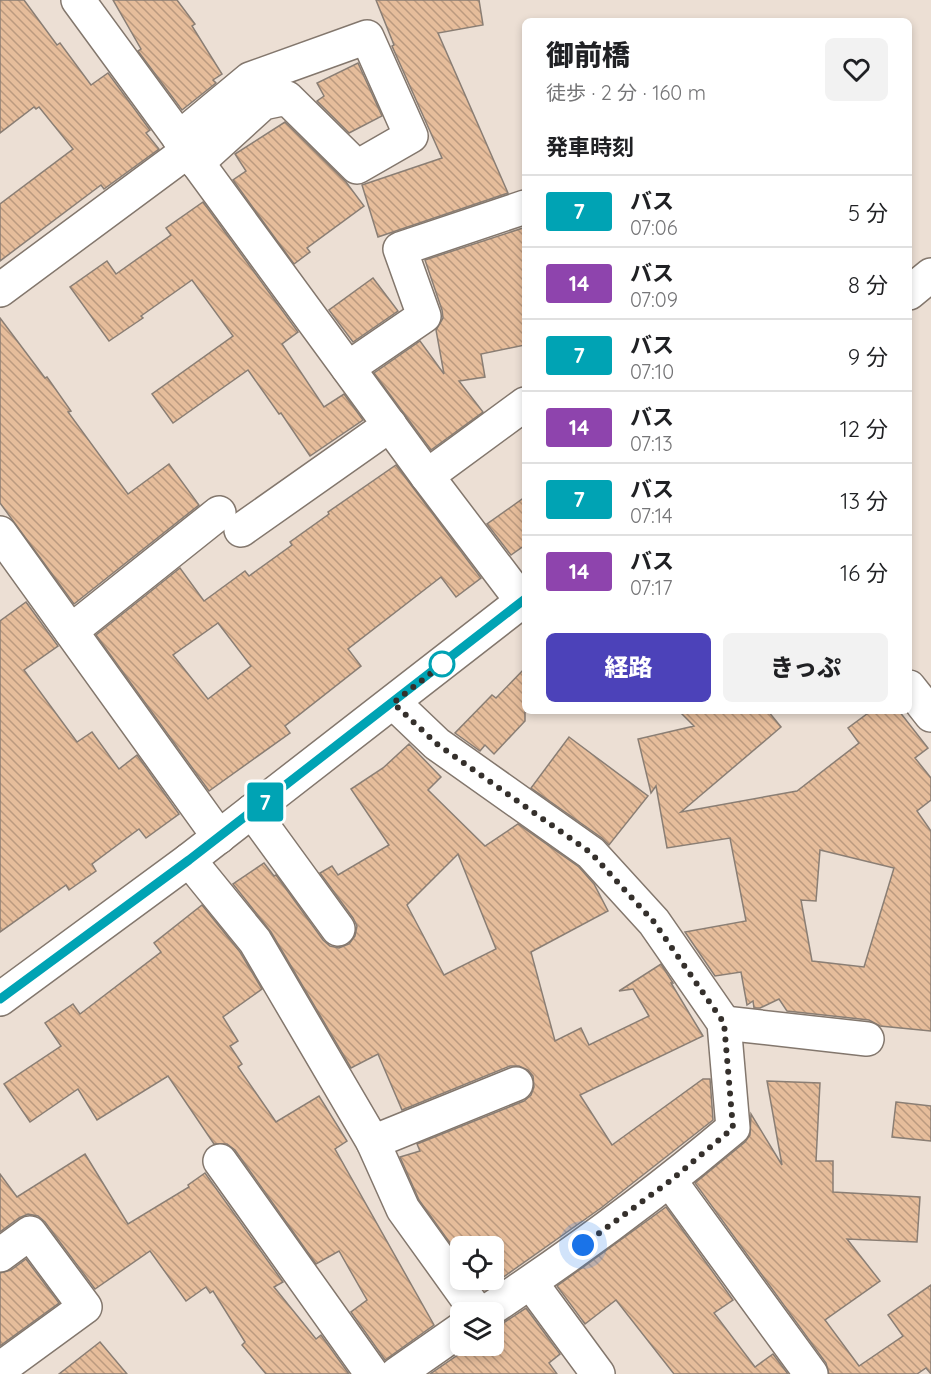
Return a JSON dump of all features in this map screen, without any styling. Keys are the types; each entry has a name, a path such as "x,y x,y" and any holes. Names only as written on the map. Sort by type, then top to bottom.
{"street":[{"path":"78,0 390,425 522,597"},
{"path":"0,290 188,150 263,104 287,98 357,167 411,136 367,37 250,79 188,150"},
{"path":"348,368 424,316 400,249 522,208"},
{"path":"912,291 931,275"},
{"path":"428,476 522,406"},
{"path":"71,631 230,521 390,425"},
{"path":"0,533 11,571 71,631 219,837"},
{"path":"0,999 189,860 522,602"},
{"path":"912,691 931,715"},
{"path":"393,703 437,744 591,853 654,922 724,1023 733,1128 670,1181 502,1302"},
{"path":"252,811 338,929"},
{"path":"189,860 255,941 373,1142 403,1209 470,1302"},
{"path":"724,1023 867,1039"},
{"path":"373,1142 516,1084"},
{"path":"220,1161 372,1374"},
{"path":"670,1181 811,1374"},
{"path":"0,1255 30,1233 85,1307 0,1369"},
{"path":"531,1283 598,1374"},
{"path":"397,1374 450,1337"}],"building":[{"path":"0,0 24,0 57,45 60,43 91,85 108,73 150,130 146,133 159,149 104,189 101,185 0,261 0,204 73,149 39,107 36,109 34,107 0,133"},
{"path":"113,0 177,0 195,24 192,26 222,74 213,80 216,83 182,110 138,51 141,49"},
{"path":"376,0 479,0 483,25 438,33 508,193 378,237 362,185 442,158 392,46 394,45"},
{"path":"358,63 382,116 349,133 317,101 324,96 317,83"},
{"path":"285,122 346,182 364,206 307,248 310,252 294,264 233,180 246,171 235,154"},
{"path":"203,202 298,332 282,344 324,407 344,394 363,420 310,456 248,370 173,423 152,394 233,336 192,280 109,341 70,287 107,261 116,274 171,235 166,228"},
{"path":"522,228 522,346 481,354 485,377 459,381 483,412 431,450 374,373 420,341 444,374 436,330 443,318 442,310 425,260"},
{"path":"373,278 398,311 353,342 329,310"},
{"path":"0,318 45,378 47,377 71,411 68,412 128,494 169,464 199,505 74,604 0,503"},
{"path":"396,465 481,578 456,597 441,577 348,649 361,666 285,726 290,733 209,791 96,635 180,568 204,601 245,571 249,576 292,545 290,542 329,514 328,512","holes":["218,623 251,666 208,699 173,655"]},
{"path":"522,499 522,547 511,555 487,524"},
{"path":"26,602 58,646 24,670 77,742 92,732 119,769 137,755 179,814 146,838 139,829 92,864 96,871 69,890 66,885 0,932 0,621"},
{"path":"522,671 522,714 525,714 525,721 494,754 485,745 480,751 455,733 492,695 496,698"},
{"path":"682,714 770,714 781,727 681,812 797,791 859,743 848,728 867,714 901,714 928,748 915,758 931,778 931,800 917,811 931,831 931,1031 880,1026 869,1020 787,1011 779,999 760,1008 754,1008 753,1001 747,1005 741,972 715,976 685,932 746,921 730,838 667,848 656,786 651,793 638,739 694,726","holes":["820,850 894,868 864,967 812,961 801,900 816,901"]},
{"path":"569,737 648,796 609,845 531,788"},
{"path":"409,744 441,777 428,790 485,846 518,824 579,867 594,884 608,911 531,952 555,1041 581,1028 589,1045 649,1016 633,989 619,991 661,964 703,1036 580,1095 612,1145 703,1079 710,1079 713,1120 601,1208 504,1277 504,1236 450,1236 450,1243 419,1200 400,1157 420,1151 417,1144 524,1101 531,1095 534,1087 533,1076 528,1070 519,1066 510,1066 402,1110 378,1054 351,1068 271,932 233,884 264,863 274,876 276,875 323,940 330,946 339,948 349,944 355,936 357,926 320,873 332,866 338,875 389,845 351,789 383,768","holes":["458,854 496,949 444,975 407,905"]},
{"path":"202,905 240,952 262,989 223,1017 238,1041 230,1046 242,1064 238,1067 276,1122 319,1096 347,1141 335,1149 434,1325 385,1360 351,1312 367,1300 339,1251 316,1264 235,1150 227,1144 214,1144 168,1076 97,1120 78,1089 30,1122 4,1084 61,1046 45,1023 73,1004 80,1014 161,952 154,943"},
{"path":"767,1081 820,1083 816,1161 833,1161 833,1192 920,1197 917,1242 847,1239 880,1281 825,1320 859,1366 903,1336 888,1315 931,1285 931,1374 926,1368 917,1374 829,1374 826,1363 695,1183 745,1142 750,1135 751,1114 782,1165"},
{"path":"896,1102 931,1106 931,1141 892,1137"},
{"path":"85,1154 128,1224 189,1187 188,1185 205,1173 283,1282 274,1287 316,1339 321,1335 349,1374 266,1374 242,1345 245,1342 213,1291 210,1293 206,1287 186,1301 150,1251 95,1289 45,1222 38,1216 28,1214 0,1232 0,1174 17,1197"},
{"path":"666,1207 733,1300 714,1313 755,1367 773,1354 788,1374 674,1374 616,1300 585,1324 557,1286"},
{"path":"26,1259 59,1303 0,1346 0,1273 11,1270"},
{"path":"526,1308 560,1354 549,1363 557,1374 430,1374 456,1356 504,1356 504,1322"},
{"path":"100,1342 127,1374 59,1374"}],"bus line":[{"name":"7","path":"0,999 189,860 522,601"}],"route":[{"path":"442,664 449,659 393,703 437,744 591,853 654,922 724,1023 733,1128 670,1181 583,1245"}]}
